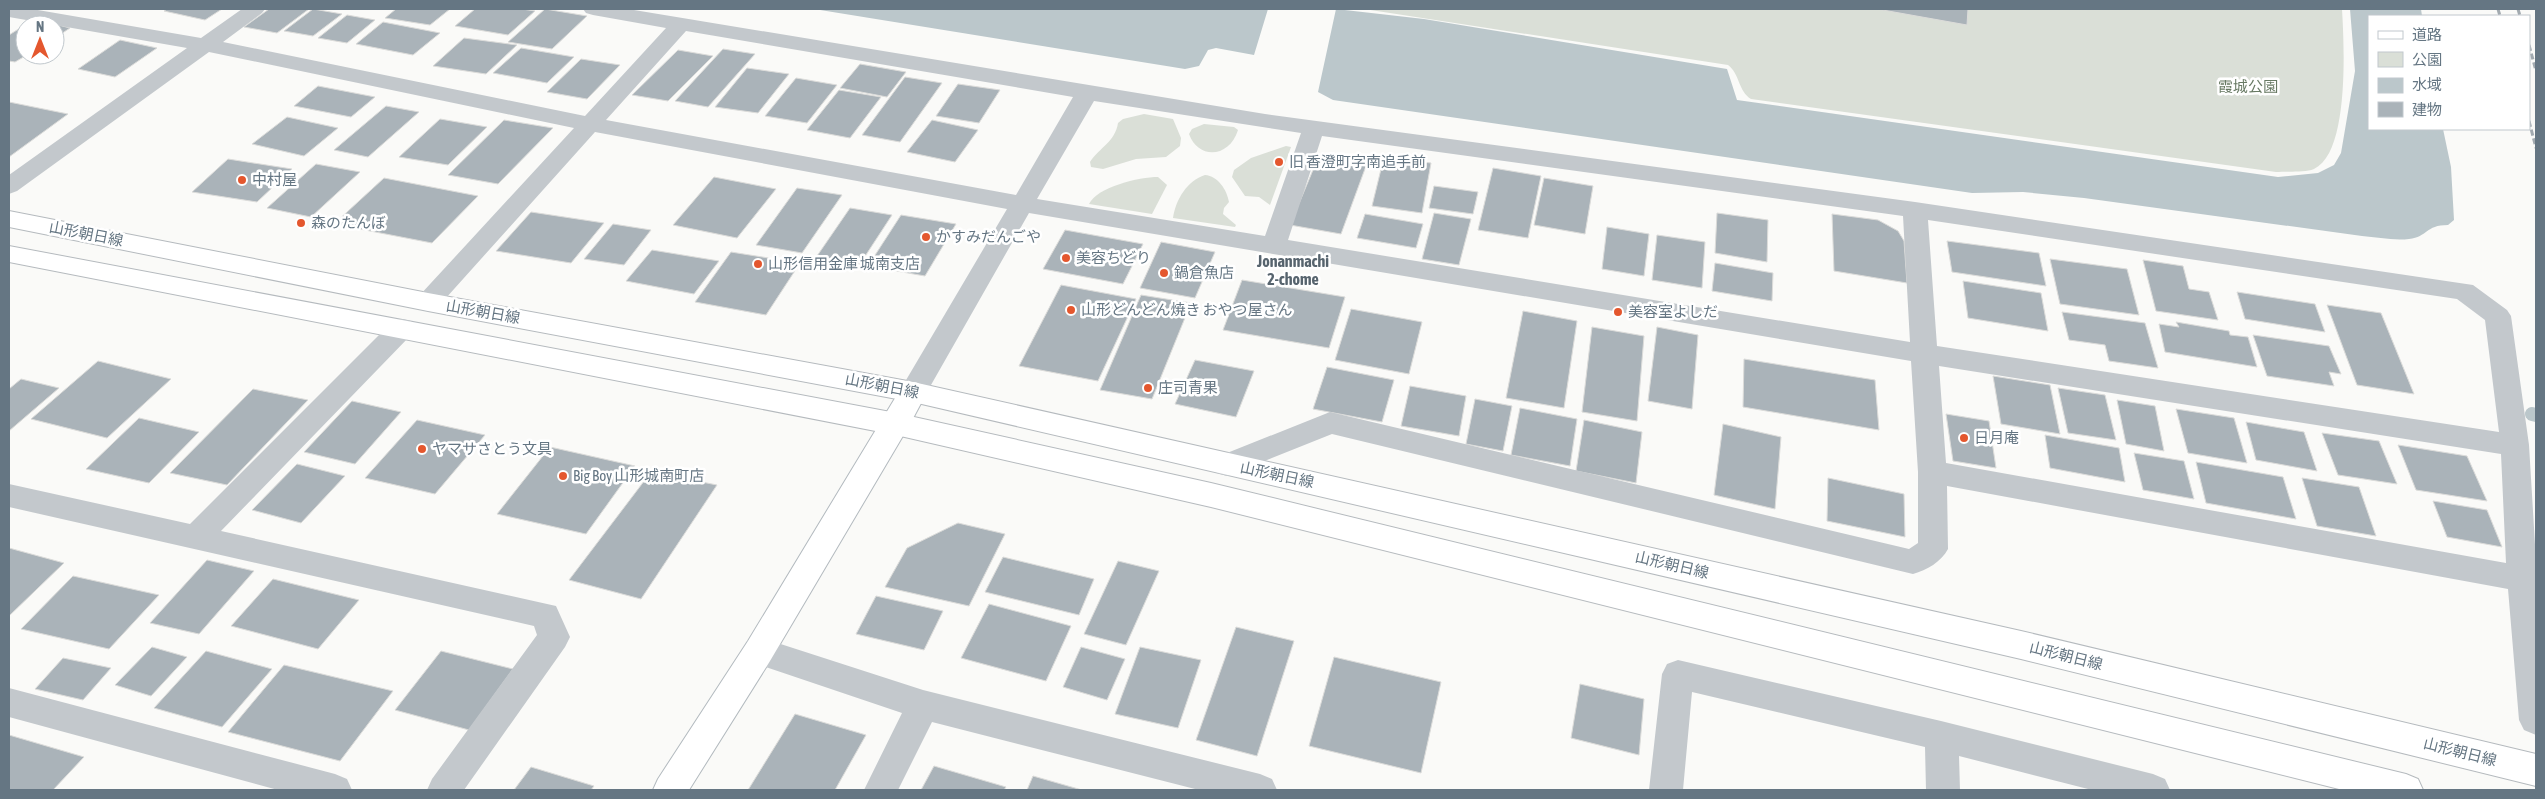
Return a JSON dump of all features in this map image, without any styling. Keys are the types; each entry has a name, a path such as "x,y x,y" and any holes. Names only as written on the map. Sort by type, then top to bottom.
{"main road":[{"name":"山形朝日線","path":"9,219 428,302 913,392 2021,645 2536,770"},
{"name":"山形朝日線","path":"9,254 896,424 1291,515 2406,790"},
{"path":"670,790 759,651 896,424 913,392"}],"street":[{"path":"9,186 255,9"},
{"path":"593,9 1087,93 1314,127 1915,210 2464,291 2498,316 2515,445 2522,579 2536,720"},
{"path":"9,11 205,45 590,124 1021,204 1925,354 2515,445"},
{"path":"428,302 680,25"},
{"path":"913,392 1087,93"},
{"path":"1274,245 1314,127"},
{"path":"1227,465 1330,424 1913,562 1933,549 1932,472 1915,210"},
{"path":"196,537 402,328"},
{"path":"1932,472 2522,579"},
{"path":"9,496 545,615 554,638 444,790"},
{"path":"759,651 923,705 1260,790"},
{"path":"1666,790 1678,674 1941,736 2154,790"},
{"path":"9,702 334,790"},
{"path":"881,790 923,705"},
{"path":"1941,736 1943,790"}],"green space":[{"name":"霞城公園","path":"1364,9 2342,9 2344,70 2339,120 2334,142 2326,159 2314,169 2276,172 1751,99 1744,92 1735,73 1728,65"},
{"path":"1144,114 1173,119 1181,138 1180,146 1166,157 1136,159 1103,169 1091,167 1090,162 1114,135 1118,123 1123,119"},
{"path":"1204,124 1234,127 1238,130 1228,146 1222,150 1207,152 1200,149 1194,143 1189,134 1192,129"},
{"path":"1286,146 1291,147 1270,205 1259,197 1245,196 1232,177 1234,170 1251,158"},
{"path":"1205,175 1214,178 1224,188 1229,202 1224,208 1223,214 1236,225 1235,227 1173,218 1174,211 1183,192 1193,182"},
{"path":"1158,177 1167,185 1152,214 1089,204 1100,193 1119,184"}],"water":[{"path":"814,9 1268,9 1254,55 1216,48 1208,50 1199,66 1185,69"},
{"path":"1336,9 1424,19 1727,69 1737,100 2278,177 2318,173 2334,165 2341,153 2355,71 2350,9 2421,9 2422,15 2368,15 2368,130 2443,130 2451,167 2454,220 2448,225 2435,227 2415,238 2386,239 2084,198 2023,192 1972,193 1333,100 1318,92"}],"building":[{"path":"167,9 222,9 205,20 164,11"},
{"path":"269,9 309,9 277,33 244,27"},
{"path":"313,9 342,14 313,36 284,31"},
{"path":"396,9 450,9 430,25 385,18"},
{"path":"475,9 522,9 535,11 508,35 455,26"},
{"path":"545,9 587,16 552,49 508,42"},
{"path":"1877,9 1968,9 1967,25"},
{"path":"347,15 375,20 347,43 318,38"},
{"path":"383,22 440,33 413,55 356,44"},
{"path":"15,31 15,62 9,61 9,35"},
{"path":"464,38 517,45 486,74 433,66"},
{"path":"120,40 157,48 115,77 78,69"},
{"path":"521,48 574,57 547,83 493,73"},
{"path":"723,49 755,54 708,107 675,101"},
{"path":"678,50 713,56 668,101 632,95"},
{"path":"581,59 620,65 587,99 547,92"},
{"path":"860,64 906,72 887,97 840,88"},
{"path":"747,68 789,74 758,113 715,107"},
{"path":"905,77 942,83 900,142 862,135"},
{"path":"796,78 837,85 807,123 765,116"},
{"path":"958,84 1000,90 979,123 936,116"},
{"path":"318,86 375,97 351,117 294,106"},
{"path":"839,90 881,97 850,138 807,130"},
{"path":"9,102 68,114 9,157"},
{"path":"386,106 419,112 368,157 334,150"},
{"path":"287,117 338,128 304,156 252,144"},
{"path":"440,119 487,127 448,165 399,157"},
{"path":"504,120 553,128 498,184 448,175"},
{"path":"932,120 978,130 955,162 907,152"},
{"path":"1384,157 1431,163 1422,213 1372,206"},
{"path":"1318,158 1366,166 1341,234 1290,225"},
{"name":"中村屋","path":"228,159 292,169 257,202 192,192"},
{"path":"316,164 360,172 311,217 267,208"},
{"path":"1493,168 1541,176 1528,238 1478,230"},
{"path":"714,177 776,189 737,238 673,225"},
{"path":"384,178 478,196 432,243 334,224"},
{"path":"1544,178 1593,186 1585,234 1534,225"},
{"path":"1434,186 1478,192 1473,214 1429,208"},
{"path":"797,188 842,195 802,253 756,245"},
{"path":"850,208 892,215 860,264 817,256"},
{"path":"531,212 604,223 571,263 496,251"},
{"path":"1434,213 1471,219 1459,265 1422,259"},
{"path":"1717,213 1768,220 1767,262 1715,253"},
{"path":"1365,214 1423,224 1416,248 1357,238"},
{"path":"1832,214 1878,220 1898,231 1904,241 1907,283 1834,271"},
{"path":"901,215 956,224 925,276 868,266"},
{"path":"613,224 651,230 624,265 584,259"},
{"path":"1607,227 1649,234 1644,276 1602,269"},
{"path":"1065,230 1143,244 1123,284 1043,269"},
{"path":"1657,235 1705,242 1702,288 1652,280"},
{"path":"1947,241 2039,253 2046,286 1952,272"},
{"path":"1161,242 1215,252 1195,298 1140,288"},
{"path":"652,250 719,261 694,294 626,281"},
{"path":"731,252 800,263 766,315 695,302"},
{"path":"2050,259 2127,269 2139,315 2060,304"},
{"path":"2143,260 2183,266 2189,289 2209,292 2218,320 2156,311"},
{"path":"1715,263 1773,273 1772,301 1712,291"},
{"path":"1242,280 1345,297 1329,348 1223,330"},
{"path":"1963,281 2041,293 2048,331 1968,318"},
{"path":"1061,285 1136,299 1098,381 1019,366"},
{"path":"2237,292 2315,304 2325,332 2245,319"},
{"path":"1141,295 1191,303 1152,399 1100,390"},
{"path":"2327,305 2381,313 2414,394 2357,385"},
{"path":"1351,309 1422,322 1409,374 1335,360"},
{"path":"1523,311 1577,321 1564,408 1506,398"},
{"path":"2062,312 2145,323 2158,368 2109,361 2105,345 2069,340"},
{"path":"2176,322 2229,331 2230,335 2248,337 2257,367 2165,352 2159,324 2179,327"},
{"path":"1592,327 1644,336 1637,421 1582,412"},
{"path":"1657,327 1698,335 1692,409 1648,401"},
{"path":"2253,335 2329,346 2341,374 2329,372 2334,386 2267,376"},
{"path":"1744,359 1875,380 1879,430 1743,407"},
{"path":"1195,360 1254,371 1236,417 1175,404"},
{"path":"98,361 171,379 107,438 31,419"},
{"path":"1327,367 1394,380 1382,422 1313,409"},
{"path":"1993,376 2050,385 2060,434 2001,424"},
{"path":"21,379 59,388 9,431 9,389"},
{"path":"1410,386 1466,396 1459,436 1401,426"},
{"path":"2058,388 2105,395 2116,440 2068,433"},
{"path":"253,389 308,400 227,485 170,473"},
{"path":"1475,399 1512,406 1503,451 1466,444"},
{"path":"2117,400 2155,406 2164,451 2126,444"},
{"path":"352,401 401,412 355,464 304,452"},
{"path":"1520,408 1577,419 1570,466 1511,455"},
{"path":"2176,409 2234,418 2247,463 2188,453"},
{"path":"1946,414 1989,421 1996,468 1953,461"},
{"path":"139,418 199,432 149,483 86,469"},
{"path":"417,420 485,435 435,494 365,478"},
{"path":"1584,420 1642,432 1636,483 1576,471"},
{"path":"2246,422 2304,432 2317,471 2256,460"},
{"path":"1723,424 1781,437 1775,509 1714,495"},
{"path":"2322,433 2379,441 2397,484 2338,475"},
{"path":"2045,435 2119,448 2125,482 2050,468"},
{"path":"2398,445 2467,456 2487,501 2416,490"},
{"path":"550,447 635,466 586,534 497,514"},
{"path":"2134,453 2184,461 2194,499 2143,490"},
{"path":"2196,462 2283,477 2296,519 2206,503"},
{"path":"297,464 345,476 301,523 252,510"},
{"path":"651,472 717,485 641,599 569,580"},
{"path":"1828,478 1904,494 1905,537 1827,521"},
{"path":"2302,478 2359,487 2376,536 2317,526"},
{"path":"2433,501 2487,510 2502,547 2447,537"},
{"path":"958,523 1005,534 969,606 885,587 907,548"},
{"path":"9,548 64,563 9,616"},
{"path":"1003,557 1094,579 1079,615 985,592"},
{"path":"207,560 254,571 199,634 150,623"},
{"path":"1118,561 1159,571 1126,645 1084,634"},
{"path":"73,576 159,595 109,649 21,629"},
{"path":"273,579 359,600 318,649 231,626"},
{"path":"876,596 943,611 924,650 856,634"},
{"path":"989,604 1071,626 1046,681 961,658"},
{"path":"1236,627 1294,641 1257,756 1196,740"},
{"path":"152,647 187,657 151,696 115,685"},
{"path":"1081,647 1125,659 1107,700 1063,687"},
{"path":"1140,647 1201,660 1178,728 1115,714"},
{"path":"206,651 272,669 222,727 154,708"},
{"path":"441,651 513,669 469,730 395,710"},
{"path":"1334,657 1441,682 1421,773 1309,746"},
{"path":"63,658 111,668 83,700 35,689"},
{"path":"284,665 393,691 340,761 228,732"},
{"path":"1580,684 1644,699 1639,755 1571,738"},
{"path":"795,714 866,735 835,790 748,790"},
{"path":"9,735 84,757 53,790 9,790"},
{"path":"934,766 1006,787 1004,790 921,790"},
{"path":"531,767 594,786 591,790 514,790"},
{"path":"1033,776 1082,790 1027,790"}],"waterway":[{"path":"2532,414 2536,415"}],"railway":[{"path":"2498,9 2500,15"},
{"path":"2518,9 2520,15"},
{"path":"2530,49 2536,71"},
{"path":"2530,125 2536,148"}],"place":[{"name":"旧 香澄町字南追手前","path":"1279,162"},
{"name":"中村屋","path":"242,180"},
{"name":"森のたんぼ","path":"301,223"},
{"name":"かすみだんごや","path":"926,237"},
{"name":"美容ちどり","path":"1066,258"},
{"name":"山形信用金庫 城南支店","path":"758,264"},
{"name":"鍋倉魚店","path":"1164,273"},
{"name":"山形どんどん焼き おやつ屋さん","path":"1071,310"},
{"name":"美容室よしだ","path":"1618,312"},
{"name":"庄司青果","path":"1148,388"},
{"name":"日月庵","path":"1964,438"},
{"name":"ヤマサさとう文具","path":"422,449"},
{"name":"Big Boy 山形城南町店","path":"563,476"}],"district":[{"name":"Jonanmachi 2-chome","path":"1293,270"}]}
